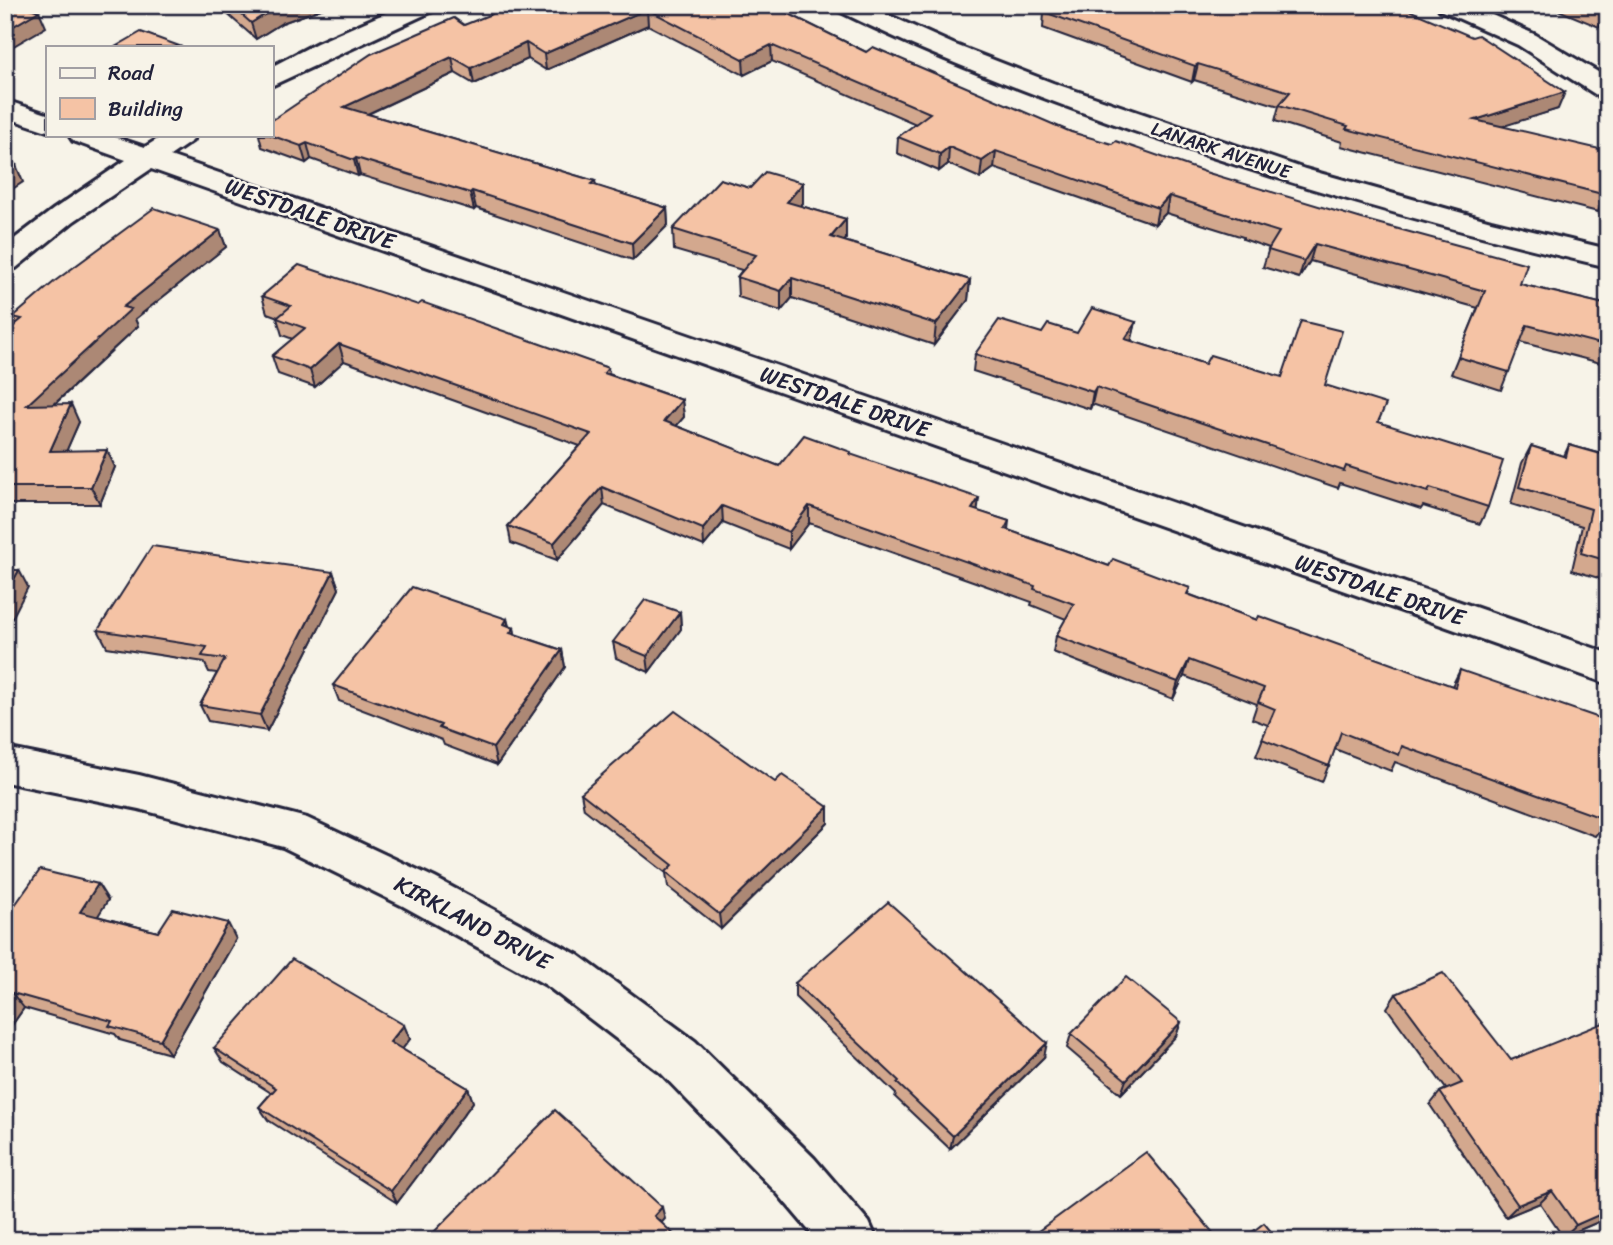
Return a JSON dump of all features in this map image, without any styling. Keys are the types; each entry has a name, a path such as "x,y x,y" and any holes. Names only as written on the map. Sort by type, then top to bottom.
{"street":[{"path":"273,77 326,49 426,5"},
{"name":"LANARK AVENUE","path":"846,5 915,37 1018,79 1219,151 1390,204 1608,258"},
{"path":"1449,5 1527,40 1608,90"},
{"path":"5,108 46,123"},
{"name":"WESTDALE DRIVE","path":"86,136 1608,669"},
{"path":"5,261 64,215 180,136"},
{"name":"KIRKLAND DRIVE","path":"5,765 139,792 292,831 418,892 562,970 678,1057 796,1176 851,1240"}],"building":[{"path":"5,5 20,5 39,11 5,31"},
{"path":"231,5 282,5 251,23"},
{"path":"545,5 771,5 866,52 873,47 1071,132 1112,144 1116,141 1205,172 1362,219 1527,264 1520,284 1608,305 1608,346 1527,325 1509,372 1458,357 1485,291 1315,244 1304,261 1268,250 1279,232 1169,196 1158,208 996,151 982,161 949,147 940,154 898,137 930,113 771,45 743,59 647,9 544,54 526,43 471,68 452,57 344,107 595,181 591,184 667,208 632,243 472,191 470,193 356,158 354,160 307,143 301,146 273,136 273,120 371,54 454,18 464,25 511,6 525,14"},
{"path":"1055,5 1397,5 1472,37 1478,35 1565,92 1475,120 1608,151 1606,195 1346,129 1348,126 1279,105 1290,92 1198,64 1195,66 1044,12"},
{"path":"1591,5 1608,5 1608,10 1605,11"},
{"path":"141,32 179,46 117,46"},
{"path":"5,161 16,165 5,172"},
{"path":"765,172 803,183 787,202 846,219 831,237 970,280 936,324 792,278 781,291 737,277 756,255 673,229 720,179 750,188"},
{"path":"154,208 220,230 123,307 131,309 27,405 71,404 50,451 107,450 91,487 5,487 5,333 22,319 13,317 55,281"},
{"path":"299,265 418,305 422,302 608,368 604,373 682,400 664,421 779,466 804,435 851,452 850,454 979,498 972,509 1009,521 1005,529 1109,566 1113,559 1190,588 1187,594 1257,620 1259,616 1455,687 1460,670 1608,721 1607,820 1402,746 1399,755 1341,732 1329,766 1262,739 1275,709 1258,702 1264,688 1189,660 1178,682 1056,636 1074,604 1034,589 1035,586 809,506 789,532 722,506 703,529 602,487 554,543 508,526 591,434 339,344 310,370 272,356 305,328 277,318 291,306 262,296"},
{"path":"1092,308 1136,322 1125,339 1205,364 1210,355 1282,377 1301,321 1342,331 1325,385 1386,404 1378,422 1503,461 1488,507 1430,488 1428,492 1346,466 1344,471 1096,387 1093,392 975,354 999,320 1042,333 1048,324 1077,333"},
{"path":"1569,445 1608,456 1608,561 1581,553 1591,509 1519,487 1531,446 1566,457"},
{"path":"152,546 333,572 260,715 200,705 225,659 202,656 207,647 98,630"},
{"path":"5,570 19,570 5,596"},
{"path":"412,587 507,619 504,624 514,628 510,633 562,650 493,748 439,728 441,725 333,685"},
{"path":"645,600 680,612 647,656 613,642"},
{"path":"675,711 775,782 782,775 828,807 719,914 666,872 673,865 581,793"},
{"path":"40,870 98,884 80,912 158,932 173,909 228,923 160,1040 109,1026 112,1021 12,993 5,1002 5,919"},
{"path":"888,902 1047,1043 953,1136 795,983"},
{"path":"292,959 404,1025 390,1042 468,1088 391,1191 259,1107 276,1088 214,1048"},
{"path":"1443,973 1511,1060 1608,1021 1608,1211 1576,1225 1552,1191 1518,1205 1440,1092 1462,1083 1396,994"},
{"path":"1126,977 1181,1022 1126,1080 1071,1034"},
{"path":"555,1110 662,1207 654,1216 680,1240 426,1240"},
{"path":"1146,1152 1219,1240 1043,1240 1037,1232"},
{"path":"1264,1223 1278,1240 1242,1240"}]}
